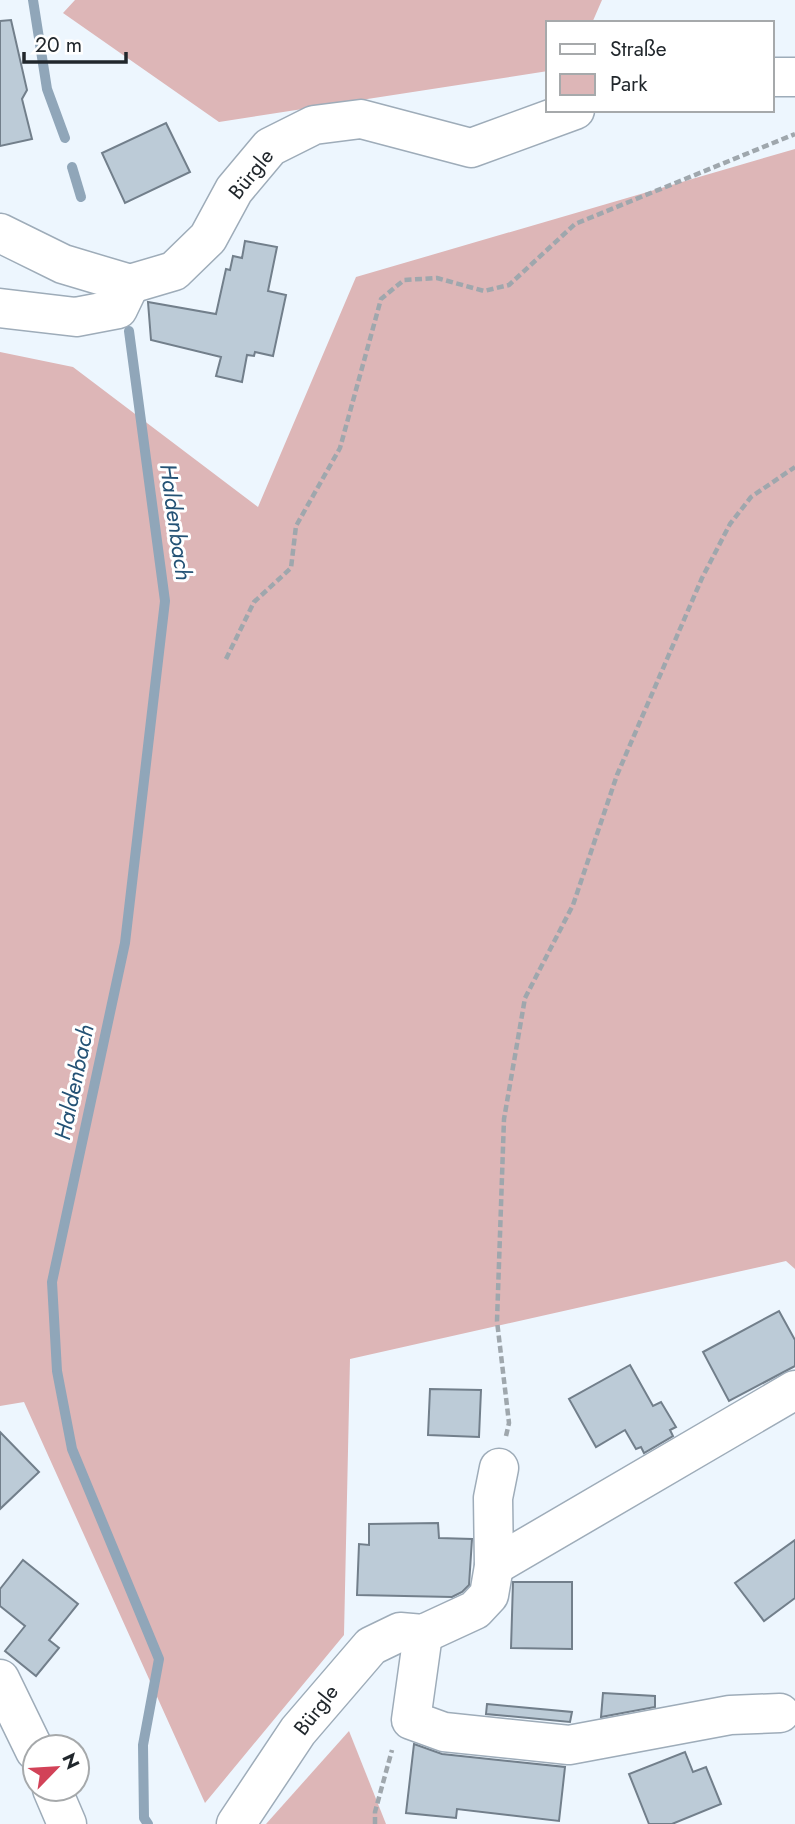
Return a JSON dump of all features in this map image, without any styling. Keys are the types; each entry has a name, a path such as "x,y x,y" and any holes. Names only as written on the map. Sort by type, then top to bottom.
{"street":[{"path":"774,77 795,77"},
{"name":"Bürgle","path":"130,284 174,271 208,238 234,190 270,147 314,125 360,118 471,148 570,112"},
{"path":"0,233 63,264 130,284 118,309 76,317 0,308"},
{"path":"494,1566 795,1390"},
{"name":"Bürgle","path":"236,1824 298,1731 371,1646 400,1632 423,1634 475,1610 489,1595 494,1566 493,1498 499,1468"},
{"path":"423,1634 411,1720 444,1732 569,1745 730,1715 780,1713"},
{"path":"0,1679 26,1733"},
{"path":"58,1803 67,1824"}],"path":[{"path":"226,659 254,602 291,568 296,526 340,448 381,299 404,280 437,278 484,291 509,285 575,224 795,134"},
{"path":"499,1468 509,1423 497,1321 504,1119 525,998 573,905 617,775 702,578 730,524 751,497 795,467"},
{"path":"375,1824 375,1812 393,1748 411,1720"}],"green space":[{"path":"75,0 602,0 593,21 546,21 546,71 219,122 63,13"},
{"path":"795,149 795,1269 786,1261 350,1359 344,1635 205,1803 24,1402 0,1406 0,352 73,367 258,507 356,277"},
{"path":"349,1731 386,1824 266,1824"}],"building":[{"path":"11,20 27,90 22,99 32,139 0,146 0,21"},
{"path":"166,123 190,172 125,203 102,153"},
{"path":"245,241 277,247 268,291 286,295 273,356 255,352 254,356 247,355 242,382 216,376 221,357 151,340 148,302 216,314 226,269 230,270 233,256 242,258"},
{"path":"779,1311 795,1340 795,1366 729,1401 703,1352"},
{"path":"630,1365 653,1406 661,1402 676,1427 670,1430 673,1436 644,1453 641,1447 636,1449 625,1430 596,1447 569,1399"},
{"path":"430,1389 481,1390 479,1437 428,1435"},
{"path":"0,1432 39,1472 0,1509"},
{"path":"438,1523 439,1538 472,1539 469,1585 462,1592 452,1597 357,1595 359,1544 369,1545 369,1524"},
{"path":"795,1540 795,1598 764,1621 735,1583"},
{"path":"23,1560 78,1604 49,1640 59,1648 36,1676 5,1651 25,1626 0,1606 0,1589"},
{"path":"513,1582 572,1582 572,1649 511,1648"},
{"path":"603,1693 655,1696 655,1707 601,1717"},
{"path":"487,1704 572,1712 570,1722 486,1714"},
{"path":"414,1744 442,1754 565,1767 559,1821 457,1809 456,1818 406,1813"},
{"path":"685,1752 693,1772 706,1767 721,1804 672,1824 649,1824 629,1774"}],"waterway":[{"name":"Haldenbach","path":"33,0 47,89 65,138"},
{"name":"Haldenbach","path":"72,167 81,197"},
{"name":"Haldenbach","path":"129,331 165,601 125,943 52,1282 57,1371 72,1449 159,1659 143,1745 144,1818 148,1824"}]}
